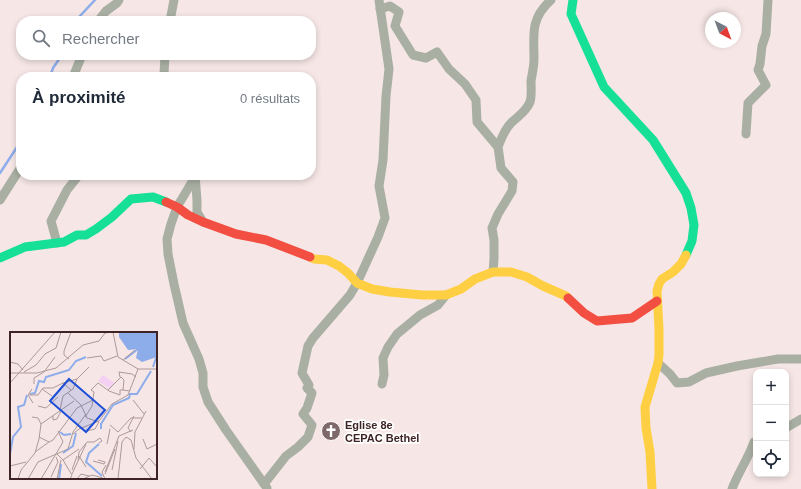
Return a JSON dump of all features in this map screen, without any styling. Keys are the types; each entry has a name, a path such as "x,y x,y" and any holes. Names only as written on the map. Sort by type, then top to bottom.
{"street":[{"path":"102,16 119,0"},
{"path":"171,16 174,0"},
{"path":"493,272 494,240 492,228 498,214 512,191 514,182 502,168 498,147 502,135 510,123 523,113 530,101 534,60 534,27 539,14 545,5 551,0"},
{"path":"573,0 570,14 604,87 653,140 686,193 691,208 694,225 692,241 687,254 673,272 662,278 657,291 659,355 658,364 645,406 652,489"},
{"path":"746,134 748,103 766,85 758,70 762,46 766,34 768,0"},
{"path":"193,180 177,207 167,239 168,254 183,323 199,359 203,373 203,387 208,402 266,487 286,456 308,437 312,425 303,414 307,408 312,393 307,388 309,385 302,373 308,346 313,338 350,295 378,238 385,218 379,186 383,160 388,68 380,4 390,6 399,12 395,26 413,55 426,58 437,52 449,69 465,84 476,100 477,122 498,147"},
{"path":"75,72 80,60"},
{"path":"164,72 165,60"},
{"path":"0,200 16,175"},
{"path":"57,243 51,221 67,190 75,180"},
{"path":"196,180 198,200 197,212 203,222"},
{"path":"0,258 25,247 64,242 77,235 86,235 112,217 131,199 154,197 177,207 188,216 203,222 236,234 266,240 314,259 327,260 339,266 357,283 390,292 422,295 446,295 461,289 475,279 493,272 511,272 527,277 566,296 584,314 597,321 632,318 657,301"},
{"path":"382,384 384,375 383,358 388,346 397,334 420,315 438,305 446,295"},
{"path":"658,364 670,374 677,383 689,382 706,373 737,366 778,359 801,359"},
{"path":"789,426 801,419"},
{"path":"732,489 753,445"}],"waterway":[{"path":"80,16 95,0"},
{"path":"52,72 59,60"},
{"path":"0,173 16,149"}],"traffic: fast":[{"path":"573,0 571,14 604,87 653,140 686,193 691,208 694,225 692,241 686,255"},
{"path":"0,258 25,247 64,242 77,235 86,235 112,217 131,199 153,197 166,202"}],"traffic: slow":[{"path":"652,489 645,407 659,355 657,291 662,279 673,272 681,264 686,255"},
{"path":"310,257 314,259 327,260 339,266 357,283 372,289 390,292 422,295 446,295 461,289 475,279 493,272 511,272 527,277 568,298"}],"traffic: jam":[{"path":"166,202 203,222 236,234 266,240 310,257"},
{"path":"568,298 584,313 597,321 632,318 657,301"}],"place":[{"name":"Eglise 8e CEPAC Bethel","path":"331,431"}]}
